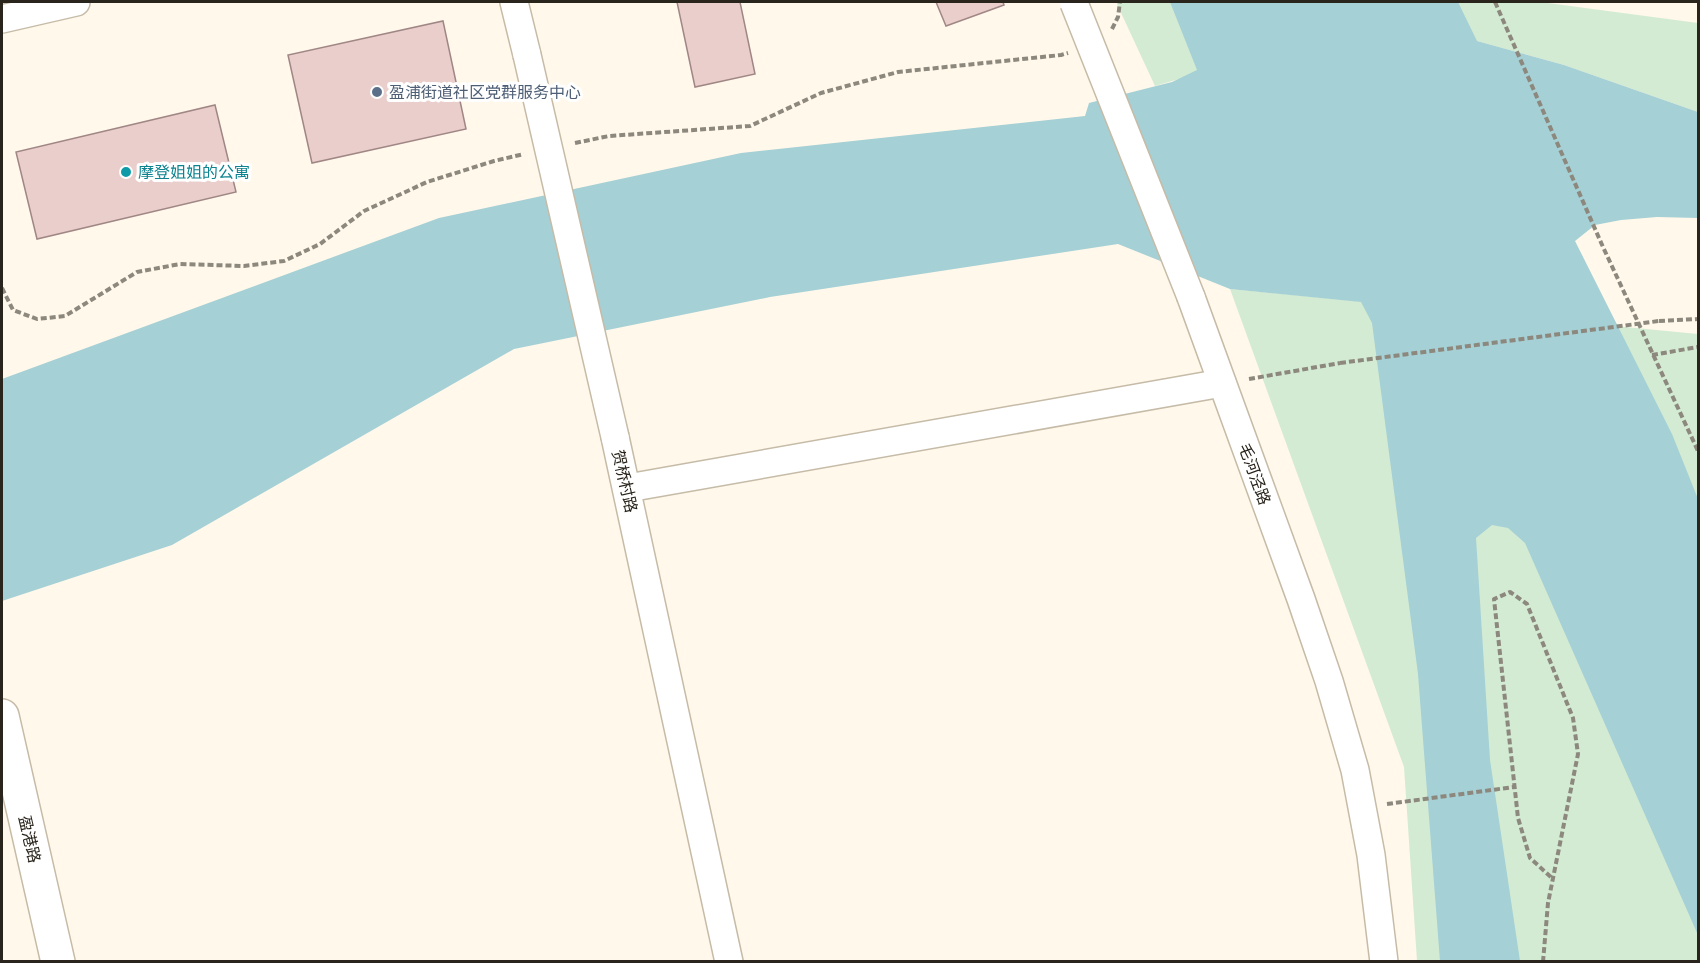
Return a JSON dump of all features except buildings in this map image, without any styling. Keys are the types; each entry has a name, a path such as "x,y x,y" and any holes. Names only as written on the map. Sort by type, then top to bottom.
{"main road":[{"name":"盈港路","path":"2,716 58,962"}],"street":[{"path":"2,19 76,2"},
{"name":"贺桥村路","path":"514,2 628,488 729,962"},
{"name":"毛河泾路","path":"1074,2 1191,297 1329,681 1355,770 1371,855 1384,962"},
{"path":"628,488 1222,383"}],"path":[{"path":"1118,17 1120,2"},
{"path":"1496,2 1603,247 1698,451"},
{"path":"1222,383 1340,363 1659,321 1698,319"},
{"path":"1652,355 1698,348"},
{"path":"1543,962 1552,878 1578,754 1573,718 1527,604 1510,592 1494,599 1518,818 1530,858 1552,878"},
{"path":"1362,807 1514,787"}],"green space":[{"path":"1116,2 1540,2 1698,23 1698,112 1564,65 1477,41 1213,69 1155,86"},
{"path":"1230,289 1698,334 1698,961 1417,961 1404,767"}],"water":[{"path":"1170,2 1458,2 1477,41 1564,65 1698,112 1698,218 1657,217 1621,220 1595,225 1575,241 1672,434 1698,499 1698,935 1525,543 1508,528 1492,525 1476,538 1490,760 1520,961 1440,961 1418,674 1372,323 1361,302 1230,289 1118,244 770,297 514,349 172,545 2,601 2,379 439,218 741,153 1085,116 1089,103 1172,82 1197,70"}],"place":[{"name":"盈浦街道社区党群服务中心","path":"377,92"},
{"name":"摩登姐姐的公寓","path":"126,172"}]}
